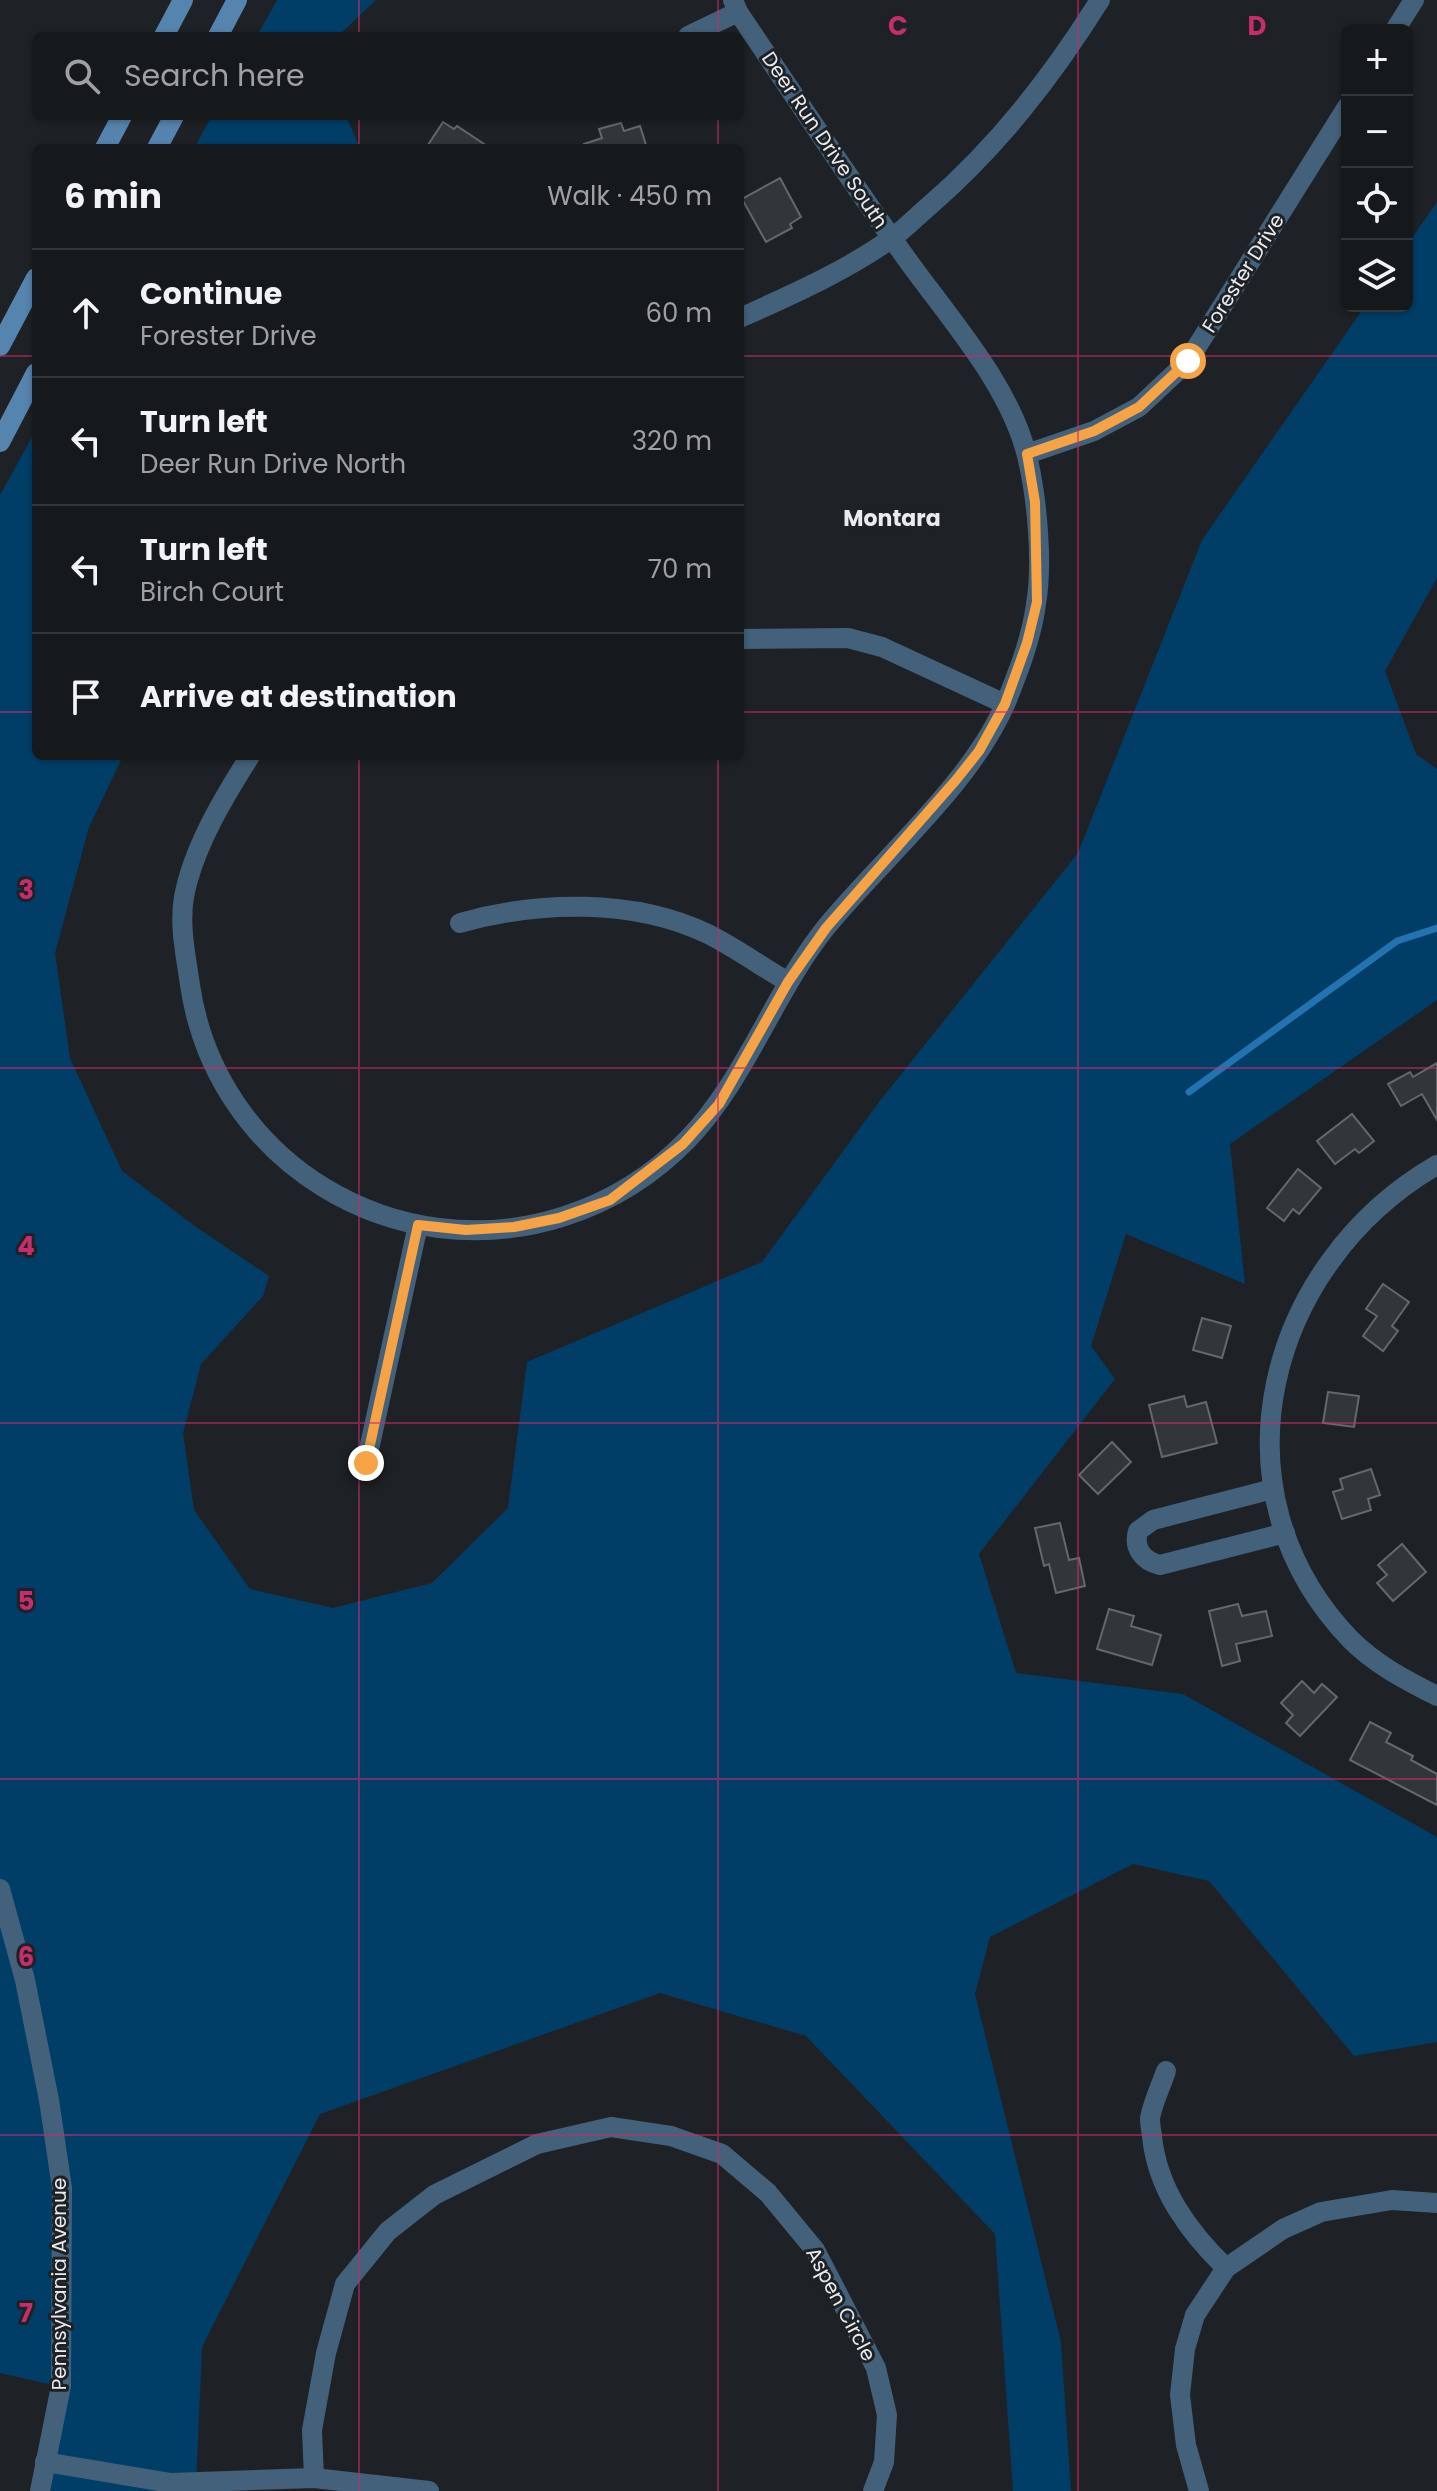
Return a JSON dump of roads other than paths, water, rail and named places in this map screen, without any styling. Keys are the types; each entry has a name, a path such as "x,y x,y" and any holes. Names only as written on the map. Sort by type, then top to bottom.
{"street":[{"path":"166,32 183,0"},
{"path":"220,32 237,0"},
{"path":"1399,24 1414,0"},
{"path":"744,316 817,282 892,238 955,183 1029,104 1091,3"},
{"path":"694,32 735,6"},
{"name":"Deer Run Drive South","path":"248,760 207,828 185,895 183,936 194,1011 203,1044 221,1084 250,1125 279,1156 328,1191 373,1212 418,1225 466,1230 514,1227 559,1218 610,1200 683,1144 719,1104 788,982 826,928 979,751 1005,704 1027,643 1037,602 1035,502 1027,454 1005,402 977,355 892,238 735,6"},
{"name":"Forester Drive","path":"1027,454 1094,431 1139,407 1188,361 1341,117"},
{"path":"107,144 120,120"},
{"path":"159,144 172,120"},
{"path":"0,346 32,286"},
{"path":"0,442 32,381"},
{"path":"744,639 848,638 882,647 1005,704"},
{"path":"460,923 495,913 530,909 605,908 656,914 708,934 788,982"},
{"path":"1437,1165 1374,1212 1331,1261 1300,1308 1283,1352 1270,1412 1273,1489 1285,1533 1303,1574 1321,1603 1352,1641 1389,1671 1437,1696"},
{"path":"366,1463 418,1225"},
{"path":"1273,1489 1153,1520 1138,1531 1137,1545 1145,1559 1160,1565 1285,1533"},
{"name":"Pennsylvania Avenue","path":"0,1889 25,1980 49,2100 62,2188 61,2386 40,2491"},
{"path":"1166,2071 1150,2119 1153,2153 1182,2219 1226,2268"},
{"name":"Aspen Circle","path":"314,2478 312,2430 326,2353 345,2284 388,2231 434,2195 537,2144 611,2127 671,2136 722,2154 768,2193 815,2250 876,2368 887,2415 884,2462 873,2491"},
{"path":"1199,2491 1186,2445 1180,2395 1185,2349 1195,2315 1226,2268 1283,2229 1321,2212 1392,2200 1437,2203"},
{"path":"45,2462 171,2483 314,2478 429,2491"}],"waterway":[{"path":"1189,1092 1397,941 1437,928"}],"district":[{"name":"Montara","path":"892,518"}]}
